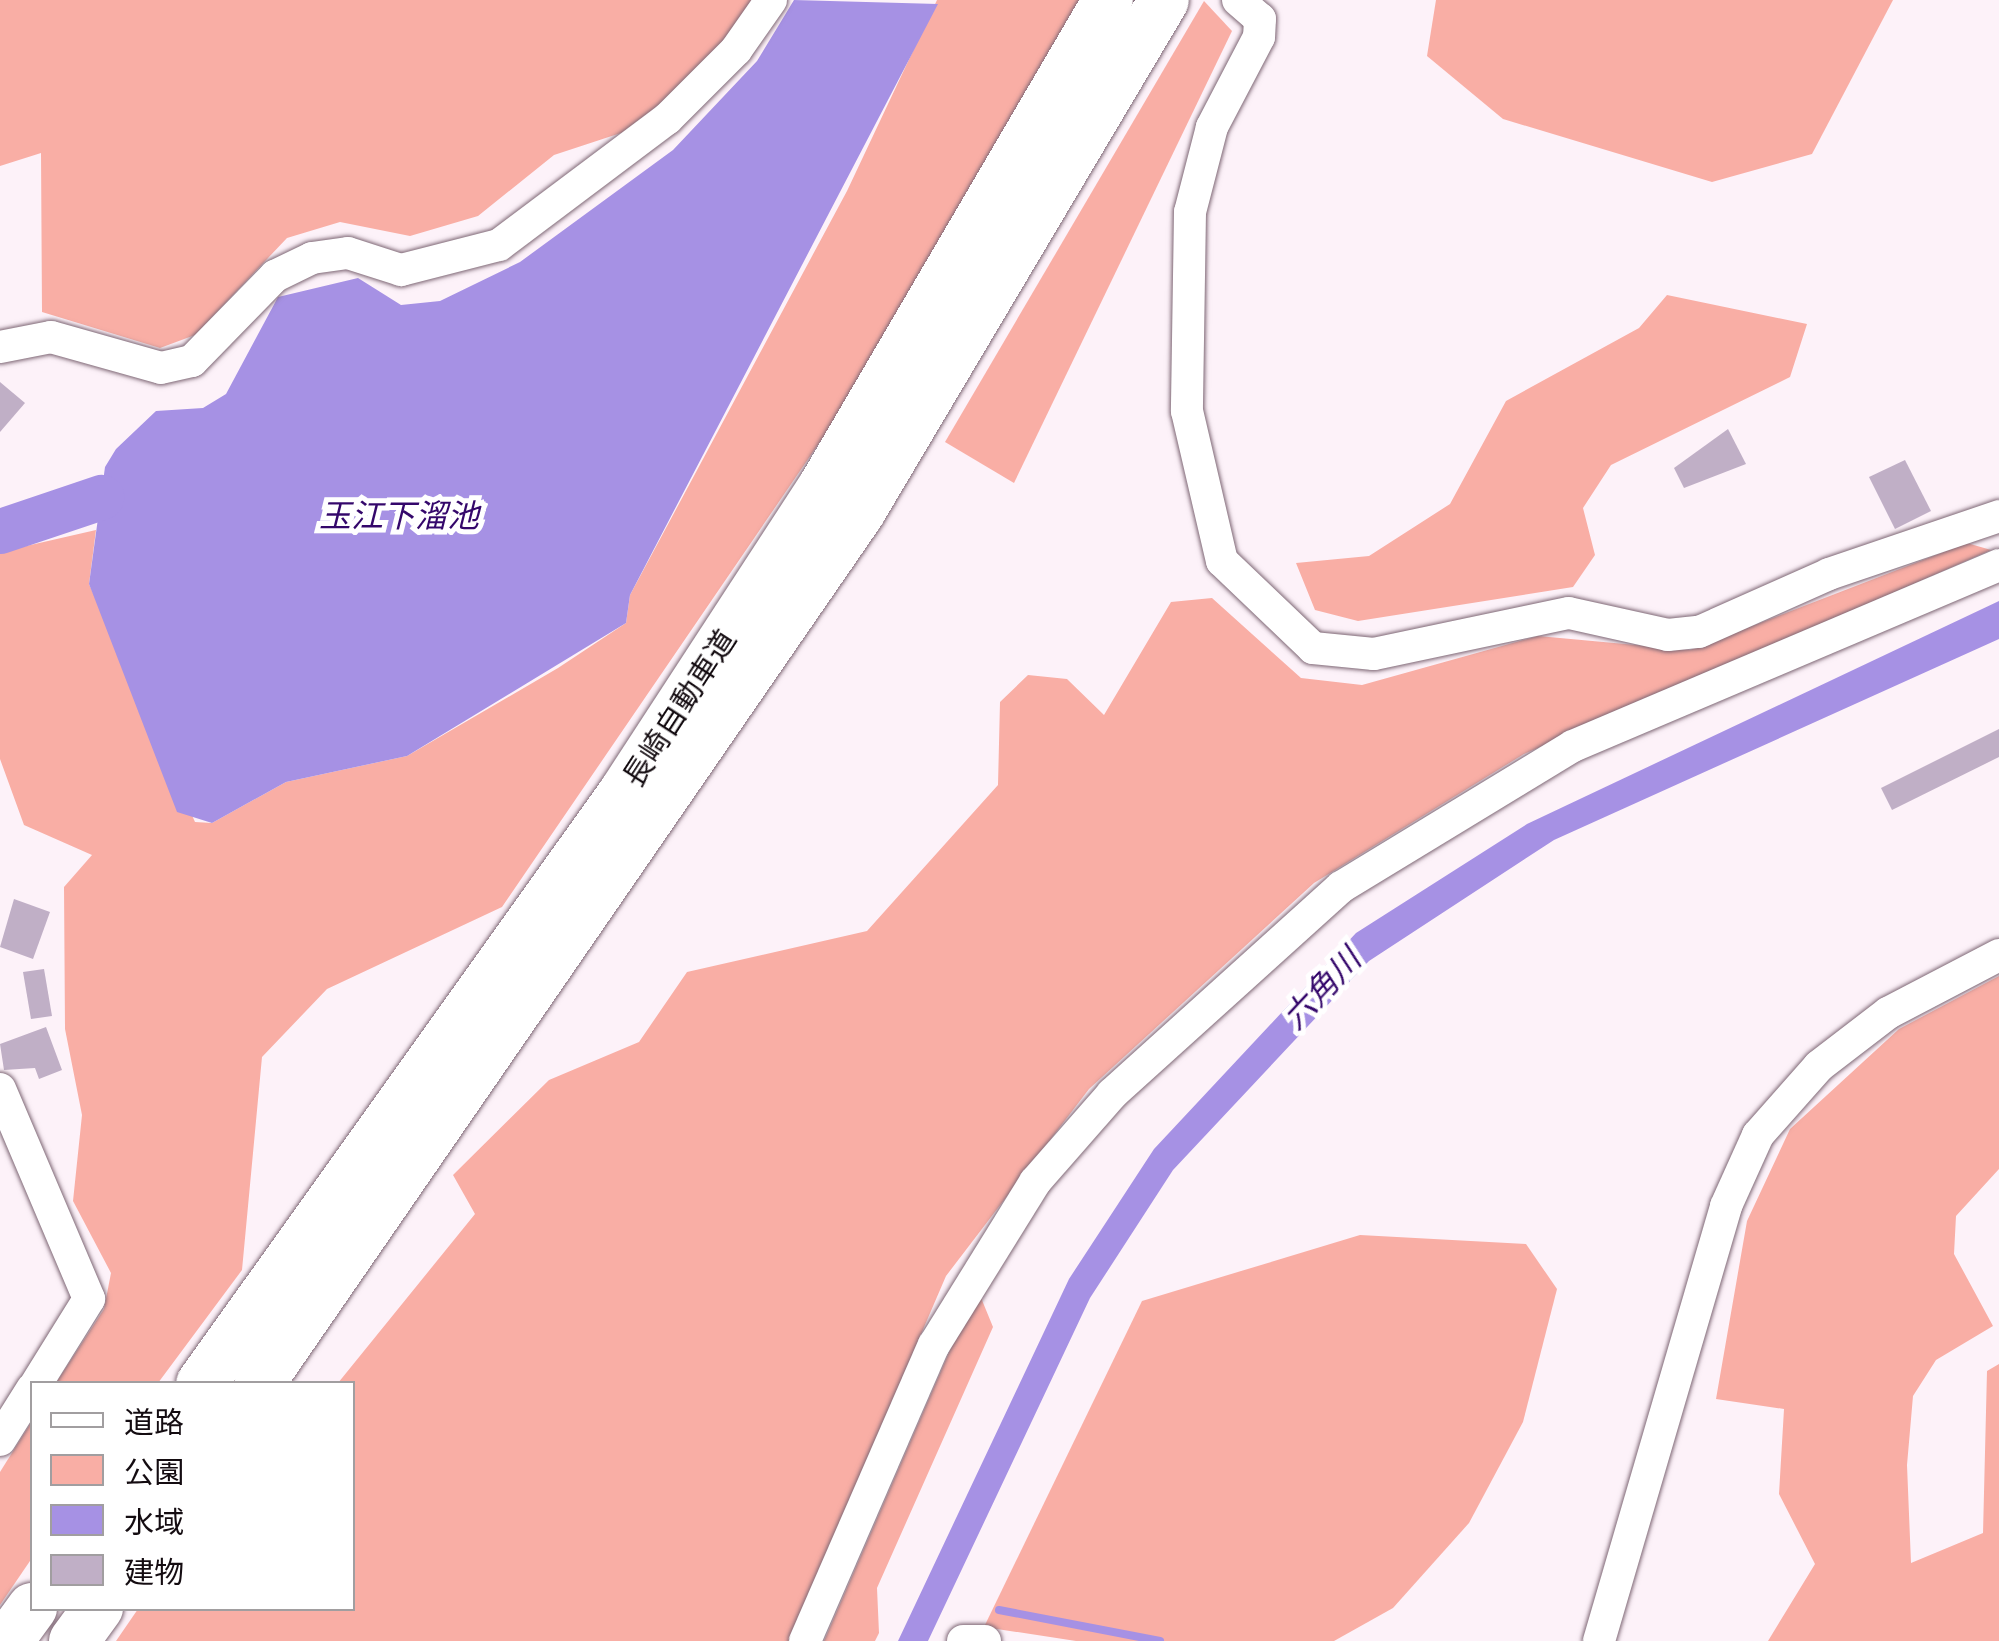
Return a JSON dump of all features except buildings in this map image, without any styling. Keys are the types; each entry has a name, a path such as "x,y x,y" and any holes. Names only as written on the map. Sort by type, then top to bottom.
{"highway":[{"name":"長崎自動車道","path":"203,1381 645,760 822,487 1108,0"},
{"name":"長崎自動車道","path":"261,1381 860,512 1164,0"},
{"path":"8,1641 30,1611"},
{"path":"74,1641 96,1611"}],"street":[{"path":"0,347 51,337 176,365 192,362 275,276 312,258 348,253 400,270 499,245 667,119 736,50 771,0"},
{"path":"1238,0 1260,19 1259,36 1212,127 1190,212 1186,411 1222,561 1313,648 1374,654 1569,614 1668,635 1700,632 1829,574 1999,516"},
{"path":"805,1641 934,1345 1035,1182 1112,1094 1341,887 1573,746 1999,565"},
{"path":"1600,1641 1720,1225 1758,1135 1819,1066 1888,1013 1999,955"},
{"path":"0,1088 89,1299 37,1381"},
{"path":"0,1440 30,1392"},
{"path":"963,1641 985,1641"}],"green space":[{"path":"0,0 754,0 728,44 630,130 554,155 478,216 410,236 340,222 287,238 195,335 160,348 42,312 41,153 0,166"},
{"path":"937,0 1079,0 828,430 502,907 327,989 262,1057 242,1270 159,1381 57,1381 104,1309 111,1273 73,1201 82,1115 65,1029 64,887 92,855 24,825 0,759 0,552 96,530 89,584 195,822 212,823 286,782 407,756 558,668 626,623 630,595 847,191"},
{"path":"1436,0 1893,0 1812,154 1712,182 1503,119 1427,56"},
{"path":"1204,1 1232,31 1014,483 945,442"},
{"path":"1667,295 1807,324 1790,377 1611,465 1583,508 1595,555 1573,587 1358,621 1315,610 1296,563 1369,556 1450,504 1506,401 1639,328"},
{"path":"1967,543 1991,550 1524,754 1314,883 1089,1089 946,1276 789,1641 116,1641 137,1611 355,1611 355,1381 340,1381 475,1214 453,1175 549,1080 639,1042 687,972 867,931 998,785 1000,702 1028,675 1067,679 1104,715 1171,602 1212,598 1301,678 1362,685 1538,636 1690,650"},
{"path":"1999,976 1999,1169 1956,1216 1954,1254 1993,1326 1936,1360 1913,1396 1907,1465 1911,1563 1983,1533 1987,1371 1999,1364 1999,1641 1768,1641 1815,1564 1779,1494 1784,1409 1716,1399 1747,1221 1790,1129 1899,1029"},
{"path":"1360,1235 1526,1244 1557,1289 1523,1422 1469,1523 1393,1608 1334,1641 1076,1641 984,1627 1142,1301"},
{"path":"977,1288 993,1327 877,1588 879,1633 875,1641 824,1641"},
{"path":"30,1424 30,1561 0,1605 0,1472"}],"water":[{"name":"玉江下溜池","path":"794,0 938,4 630,595 626,623 407,756 286,782 212,823 177,812 89,584 105,467 116,449 156,411 203,408 226,394 278,297 358,278 401,305 440,301 520,262 673,150 757,61"},
{"name":"六角川","path":"1999,601 1999,639 1554,840 1369,961 1173,1170 1090,1298 928,1641 898,1641 1069,1279 1154,1149 1356,933 1527,824"}],"waterway":[{"path":"0,531 101,497"},
{"path":"999,1610 1160,1641"}]}
